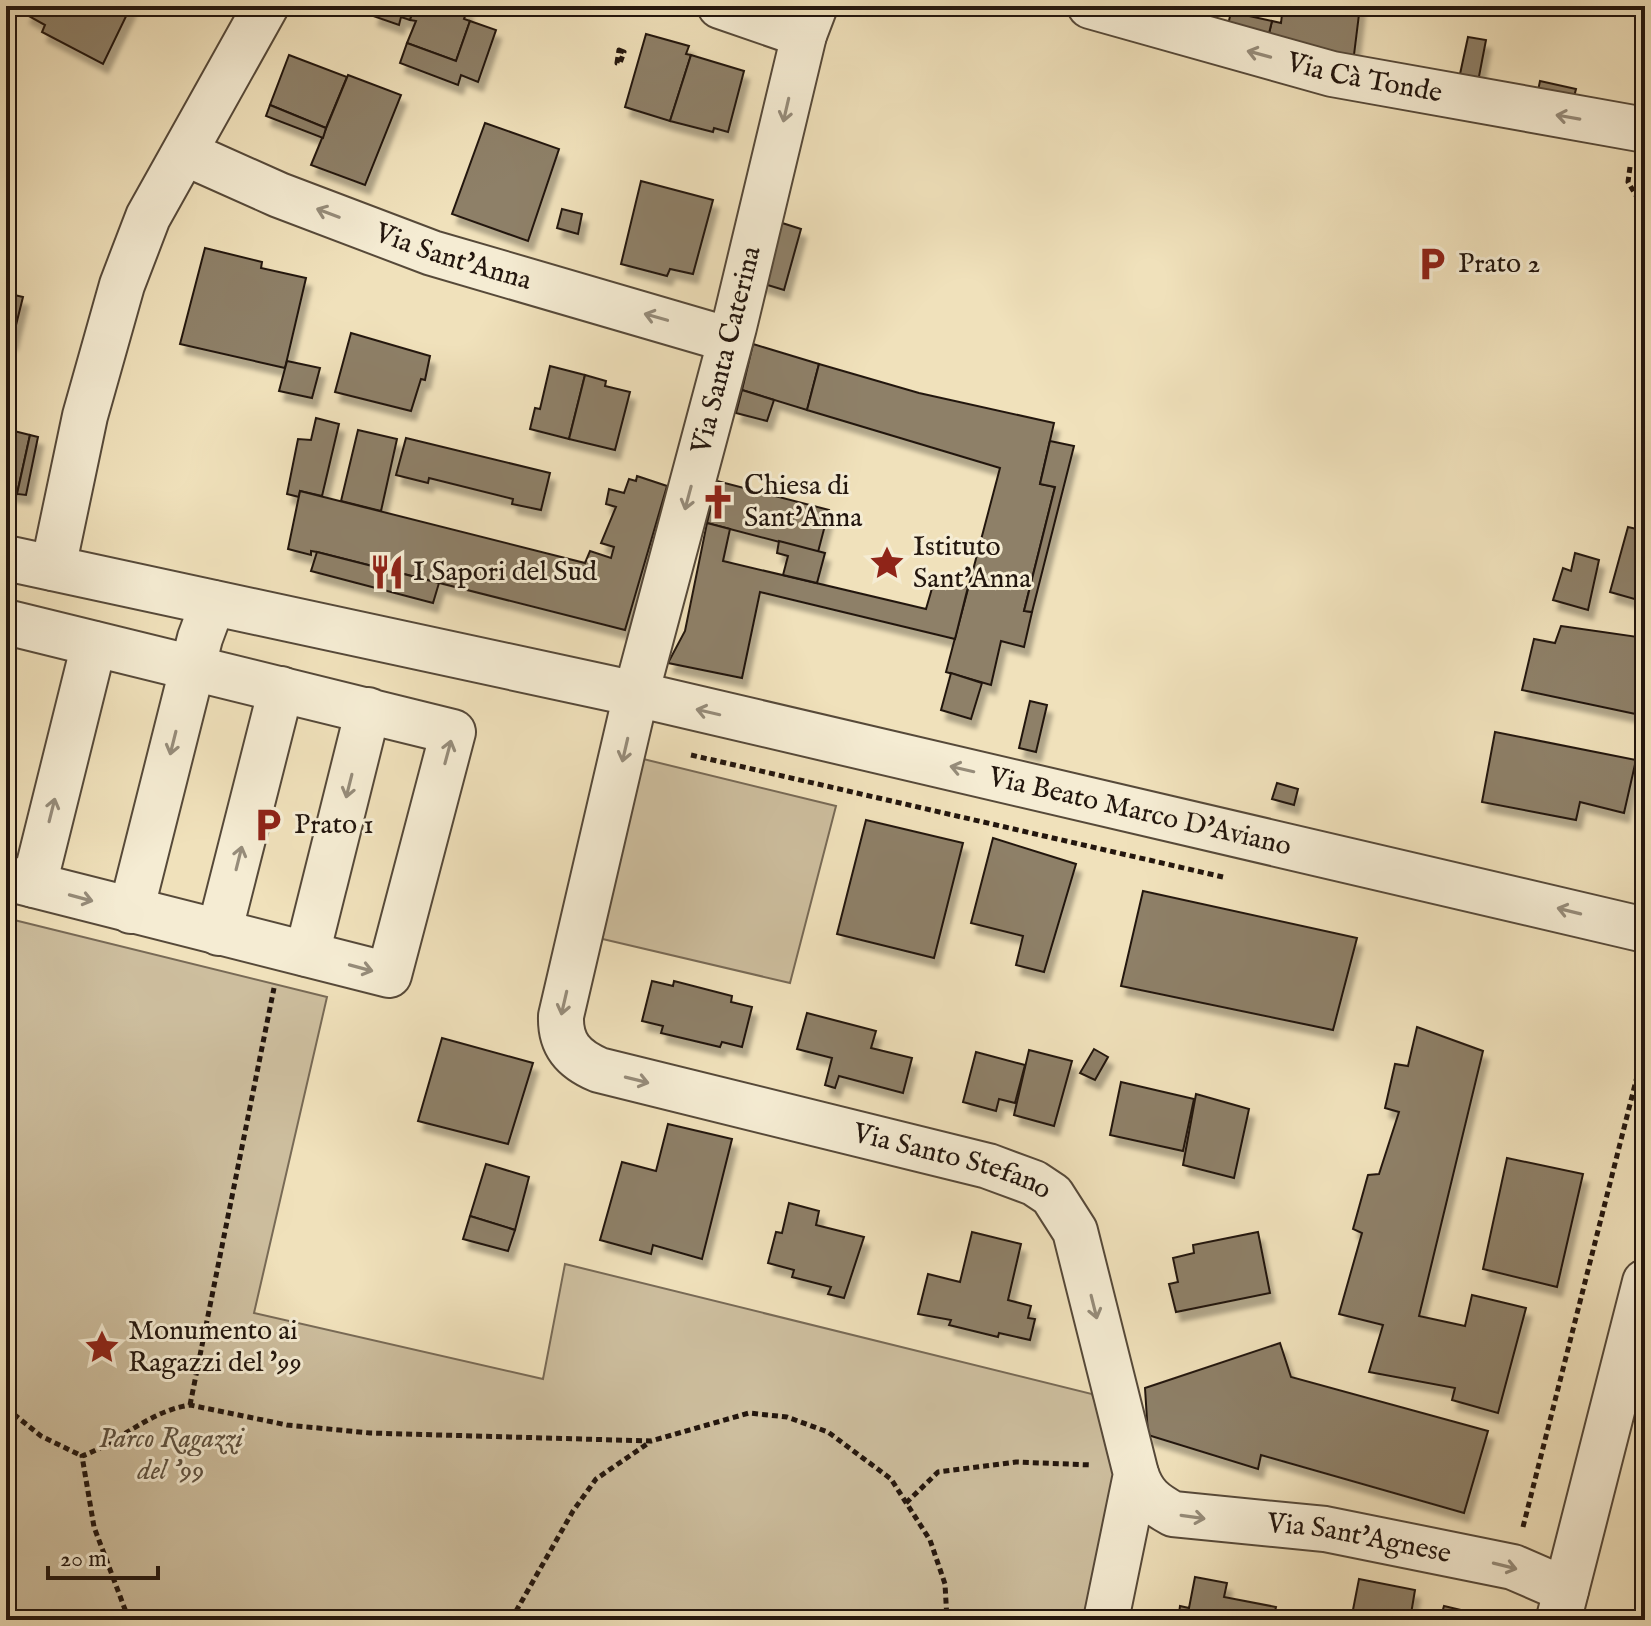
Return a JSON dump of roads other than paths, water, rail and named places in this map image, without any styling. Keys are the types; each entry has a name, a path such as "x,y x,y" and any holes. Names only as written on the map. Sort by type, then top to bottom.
{"street":[{"path":"53,568 85,416 122,285 148,217 266,6"},
{"path":"720,6 810,20"},
{"name":"Via Cà Tonde","path":"1090,6 1332,74 1645,130"},
{"name":"Via Santa Caterina","path":"568,1049 560,1035 561,1016 636,694 730,340 810,20"},
{"name":"Via Sant'Anna","path":"185,153 279,195 432,253 730,340"},
{"path":"6,558 636,694"},
{"path":"131,911 193,668 213,603"},
{"path":"6,622 453,732 389,975 20,882 94,644"},
{"path":"219,933 281,689"},
{"name":"Via Beato Marco D'Aviano","path":"636,694 1645,930"},
{"path":"307,954 368,710"},
{"name":"Via Santo Stefano","path":"568,1049 580,1062 599,1070 988,1166 1034,1183 1052,1195 1075,1231 1136,1474 1106,1620"},
{"path":"1562,1605 1645,1282"},
{"name":"Via Sant'Agnese","path":"1136,1474 1142,1492 1154,1504 1173,1514 1325,1529 1513,1567 1562,1605"}],"place":[{"name":"Prato 2","path":"1432,264"},
{"name":"Chiesa di Sant'Anna","path":"718,502"},
{"name":"Istituto Sant'Anna","path":"887,563"},
{"name":"I Sapori del Sud","path":"387,572"},
{"name":"Prato 1","path":"268,825"},
{"name":"Monumento ai Ragazzi del '99","path":"102,1347"}],"park label":[{"name":"Parco Ragazzi del '99","path":"171,1455"}]}
